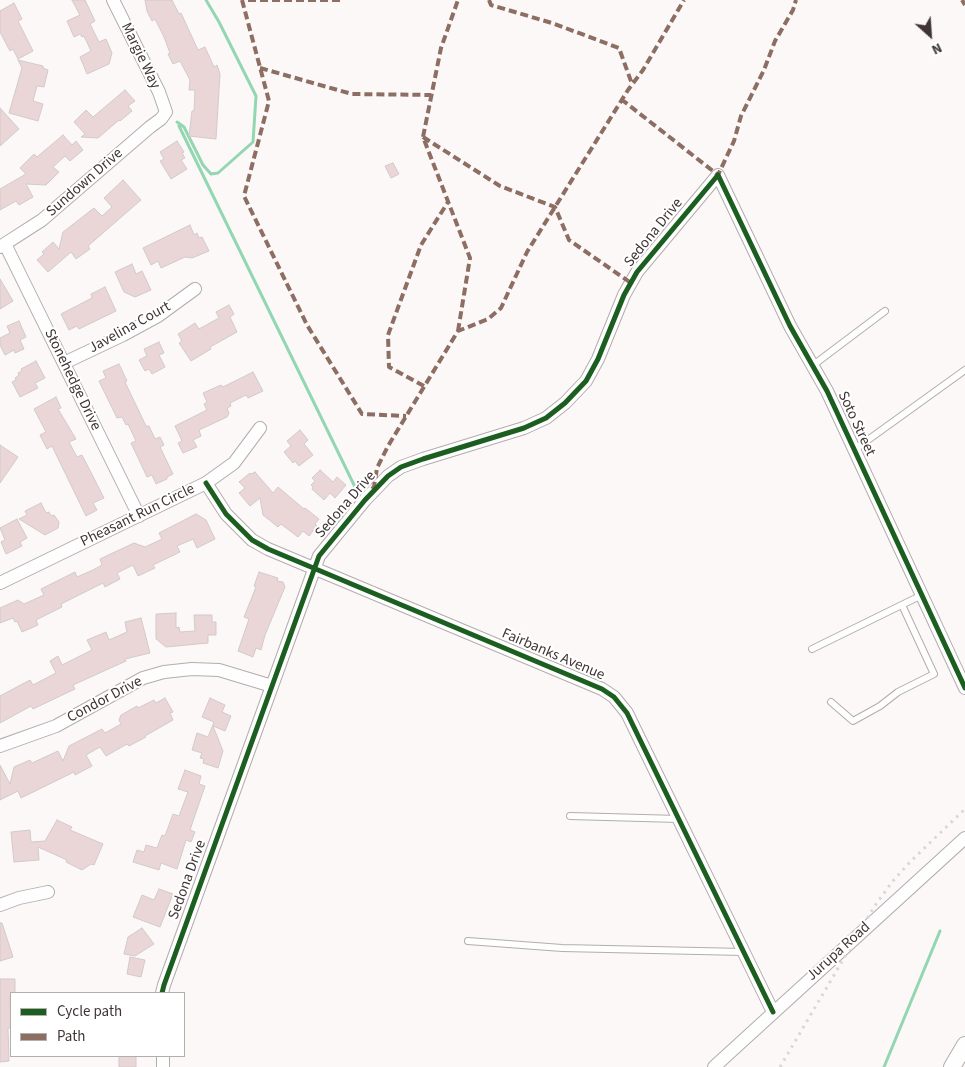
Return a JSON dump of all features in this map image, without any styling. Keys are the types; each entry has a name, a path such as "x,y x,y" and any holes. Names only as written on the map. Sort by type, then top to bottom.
{"street":[{"name":"Margie Way","path":"113,0 166,112"},
{"name":"Sundown Drive","path":"3,245 42,220 150,126 161,119 166,112"},
{"name":"Soto Street","path":"718,175 790,326 827,391 965,688"},
{"name":"Sedona Drive","path":"162,992 319,556 365,500 388,476 401,467 524,428 546,418 565,403 586,381 598,359 624,295 638,272 718,175"},
{"name":"Stonehedge Drive","path":"3,245 64,363 139,516"},
{"name":"Javelina Court","path":"64,363 158,316 195,289"},
{"name":"Pheasant Run Circle","path":"0,583 206,483 234,463 260,428"},
{"name":"Fairbanks Avenue","path":"206,483 226,514 252,540 268,549 608,692 627,713 773,1012"},
{"name":"Condor Drive","path":"0,746 56,726 143,678 164,672 192,669 219,670 272,686"},
{"name":"Jurupa Road","path":"714,1067 965,838"},
{"path":"0,905 19,898 48,892"},
{"path":"952,1067 965,1045"}],"lane":[{"path":"812,366 885,311"},
{"path":"854,450 965,370"},
{"path":"812,649 922,595"},
{"path":"831,702 853,721 880,706 898,692 934,674 902,605"},
{"path":"570,816 679,820"},
{"path":"468,941 562,948 744,952"}],"building":[{"path":"72,0 85,0 95,21 90,24 99,42 106,39 112,53 109,64 87,74 80,57 91,51 84,36 82,37 80,34 74,37 67,21 80,15"},
{"path":"145,0 172,0 179,14 181,13 198,50 205,47 214,67 217,65 220,74 216,139 189,136 192,111 194,111 195,90 189,90 190,80 180,61 173,64 168,54 170,53 164,37 155,19 152,21 147,11"},
{"path":"14,3 22,19 18,21 33,51 18,59 13,49 10,51 0,32 0,11"},
{"path":"18,60 43,66 43,68 48,70 44,87 37,86 33,101 43,104 38,121 9,113 22,68"},
{"path":"125,90 135,101 128,106 132,111 98,138 81,137 85,134 74,122 86,110 93,117"},
{"path":"0,108 19,129 0,146"},
{"path":"63,135 72,145 76,141 83,150 70,161 65,156 53,167 59,172 46,185 26,184 33,197 19,205 16,201 0,210 0,189 26,174 20,168 34,154 37,157"},
{"path":"177,141 184,152 182,153 185,158 181,160 187,169 171,179 160,161 164,159 160,152"},
{"path":"393,163 399,174 391,178 385,166"},
{"path":"123,180 141,200 88,246 90,249 76,259 71,252 48,272 37,260 44,254 42,252 53,242 59,249 63,232 94,208 102,216 112,207 104,198"},
{"path":"190,225 194,235 197,233 199,238 202,237 209,251 192,258 185,257 161,268 158,261 151,265 143,248"},
{"path":"132,264 136,274 142,271 151,290 135,297 124,292 115,272"},
{"path":"0,279 13,301 0,309"},
{"path":"105,287 116,311 79,329 77,326 69,330 61,314 92,298 91,294"},
{"path":"229,305 234,314 230,317 237,332 210,347 211,349 191,361 179,343 182,341 178,334 195,323 199,329 219,318 216,312"},
{"path":"19,321 26,337 20,340 24,349 15,353 14,350 5,355 0,345 0,338 10,333 7,326"},
{"path":"159,342 164,353 159,355 165,367 152,374 149,369 145,371 139,360 147,356 144,349"},
{"path":"36,361 45,378 35,383 38,388 20,397 12,382 16,380 15,378 19,375 18,373 22,371 21,369"},
{"path":"119,364 127,381 125,382 146,426 149,426 155,439 160,437 164,445 160,447 173,474 156,484 152,475 147,477 131,443 136,441 128,424 126,425 122,417 117,418 99,381 106,378 103,371"},
{"path":"253,372 263,391 248,398 246,395 230,403 231,406 227,408 229,413 227,417 199,430 201,436 193,440 197,447 183,453 178,443 182,441 175,426 207,410 204,404 207,402 203,393 221,385 223,387"},
{"path":"56,397 61,408 58,409 76,439 69,442 77,457 82,455 104,498 93,503 97,510 86,516 52,446 47,449 40,435 46,432 34,409"},
{"path":"300,430 308,440 304,444 313,455 299,466 295,461 293,463 284,452 291,446 287,441"},
{"path":"0,445 18,457 0,483"},
{"path":"320,470 333,482 337,477 346,485 335,498 330,493 324,500 312,489 311,485 315,481 312,478"},
{"path":"255,472 273,493 278,487 319,519 315,524 317,526 309,536 303,531 298,537 281,524 278,527 263,515 260,498 250,506 239,493 245,488 239,482 250,473"},
{"path":"41,503 46,513 49,512 51,516 54,515 59,522 58,528 45,535 19,519 27,515 25,511"},
{"path":"196,514 206,520 215,539 197,548 193,539 177,546 180,552 153,565 155,568 138,576 133,565 117,573 120,579 105,587 103,583 61,604 62,607 36,620 38,625 22,632 17,621 15,622 13,618 0,623 0,608 18,600 24,604 44,595 41,589 75,572 77,577 93,570 102,565 100,559 134,543 145,547 162,539 159,533"},
{"path":"17,519 27,538 20,542 22,546 6,554 1,542 5,540 0,528"},
{"path":"259,572 278,578 277,581 283,582 285,587 265,635 261,650 256,648 253,657 238,651 249,619 244,617 256,587 254,586"},
{"path":"176,613 176,628 179,627 180,632 195,631 194,615 212,615 212,622 216,622 216,635 208,635 208,643 166,647 156,639 156,614"},
{"path":"141,618 150,653 125,659 126,661 73,685 75,689 33,709 31,706 0,723 0,696 30,680 33,685 56,673 50,661 58,656 62,665 92,650 87,640 106,632 109,640 127,632 125,622"},
{"path":"165,698 173,712 170,713 173,720 146,737 129,746 127,744 106,756 100,747 86,755 92,766 75,775 74,772 21,798 18,791 0,800 0,765 10,784 14,767 30,760 32,763 58,751 63,761 69,746 102,729 105,733 121,724 119,720 121,715 137,706 138,708 154,700 156,703"},
{"path":"210,698 225,705 222,712 231,716 225,731 213,726 223,751 218,768 203,763 204,759 200,758 202,753 192,750 197,733 208,737 214,722 202,717"},
{"path":"185,770 201,776 199,784 205,786 190,830 195,832 191,842 186,840 177,869 161,863 159,870 133,862 137,850 144,852 146,845 157,848 162,835 165,836 173,814 179,816 188,792 178,789"},
{"path":"57,820 72,827 70,830 103,844 94,865 91,864 82,870 66,862 67,860 38,847 39,860 14,862 11,832 30,830 31,842 45,841"},
{"path":"159,889 173,894 160,927 133,917 142,895 154,900"},
{"path":"0,923 2,923 13,957 0,961"},
{"path":"142,928 154,944 135,956 124,954 128,937"},
{"path":"130,957 145,960 141,977 127,974"},
{"path":"0,979 15,979 15,992 10,992 9,1061 0,1062"},
{"path":"119,1057 136,1057 136,1067 119,1067"}],"waterway":[{"path":"177,122 184,127 203,165 211,174 218,173 253,142 256,96 206,0"},
{"path":"179,126 357,491"},
{"path":"884,1067 940,931"}],"railway":[{"path":"780,1067 874,907 892,882 911,861 965,809"}],"marked path":[{"path":"242,0 269,101 244,196 307,325 362,414 406,416"},
{"path":"248,0 340,0"},
{"path":"458,0 441,48 423,137 470,258 458,331"},
{"path":"489,0 491,5 552,23 619,48 632,84"},
{"path":"372,489 377,468 388,446 458,331 488,319 501,308 527,252 628,90 643,70 684,0"},
{"path":"621,99 718,175 734,141 741,116 764,70 775,41 793,10 796,0"},
{"path":"962,0 965,5"},
{"path":"260,68 352,94 431,95"},
{"path":"423,137 500,186 555,207 569,240 631,283"},
{"path":"424,386 389,367 388,335 421,245 448,202"}],"cycle path":[{"path":"162,992 319,556 365,500 388,476 401,467 524,428 546,418 565,403 586,381 598,359 624,295 637,272 718,175 790,326 827,391 965,688"},
{"path":"206,483 226,514 252,540 268,549 602,689 614,697 627,713 773,1012"}]}
